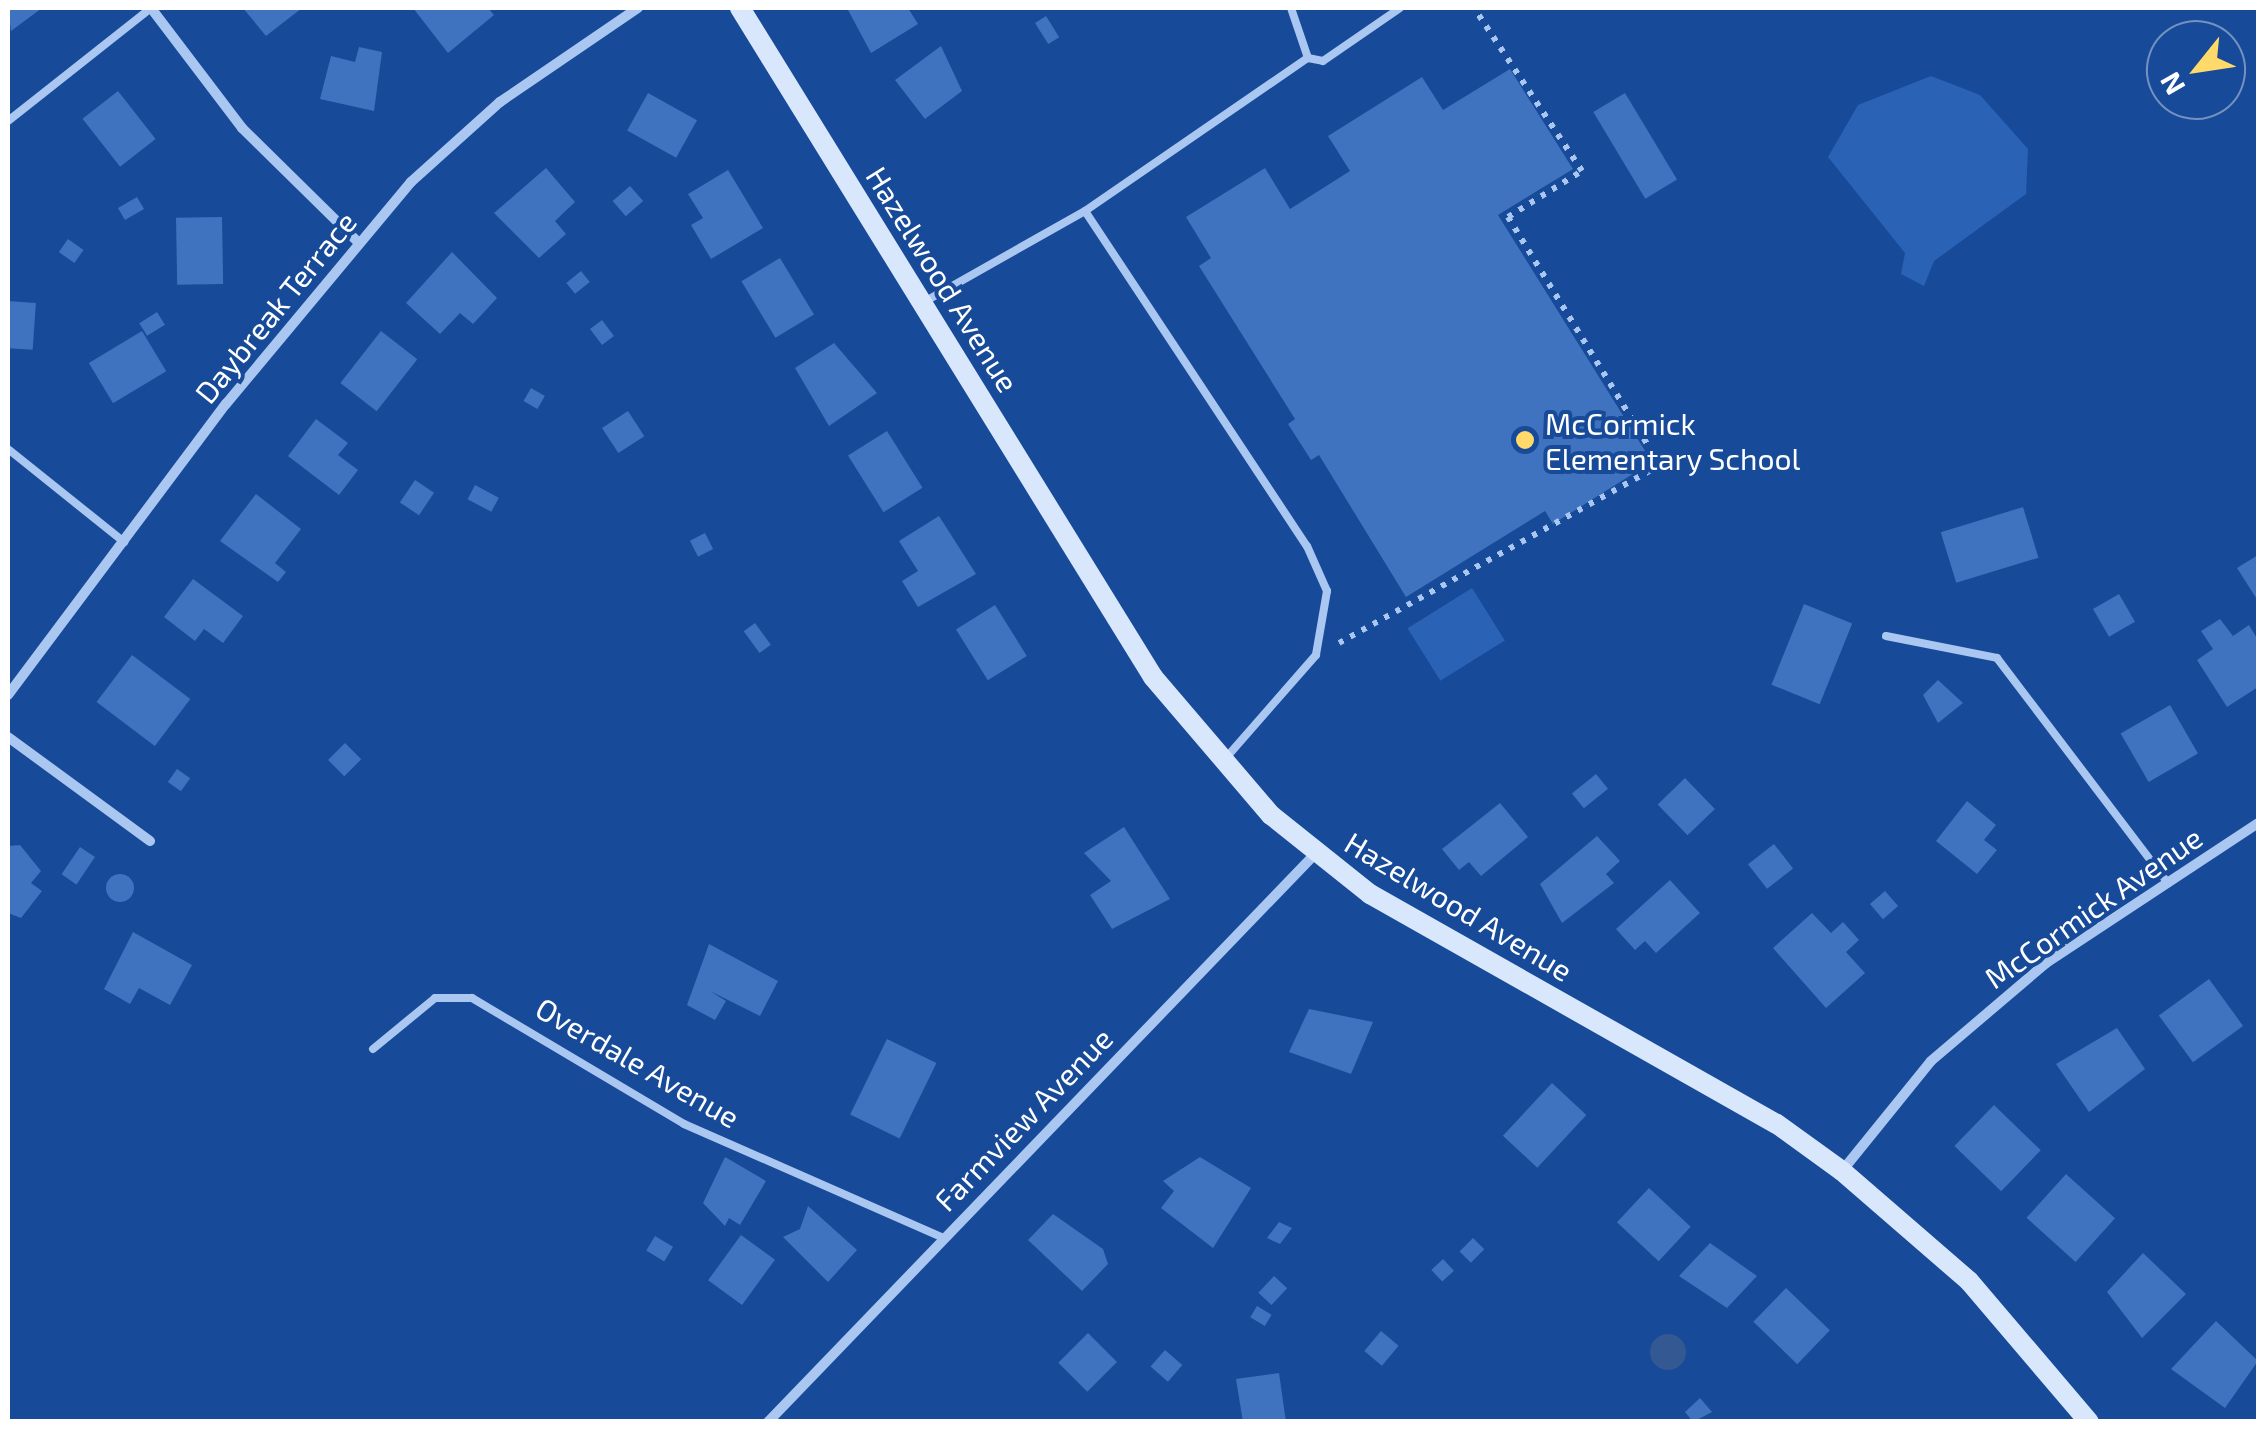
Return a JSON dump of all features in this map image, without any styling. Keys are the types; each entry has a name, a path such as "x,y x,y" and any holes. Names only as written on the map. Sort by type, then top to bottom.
{"street":[{"path":"151,8 242,128 359,243"},
{"name":"Daybreak Terrace","path":"8,695 359,243 462,134 638,8"},
{"name":"Hazelwood Avenue","path":"740,8 924,302 1115,619 1222,762 1316,854 1842,1171 1968,1280 2088,1422"},
{"path":"8,736 150,841"},
{"name":"McCormick Avenue","path":"1842,1171 1877,1120 1962,1034 2046,963 2258,823"},
{"name":"Farmview Avenue","path":"768,1422 942,1237 1316,854"}],"lane":[{"path":"8,121 151,8"},
{"path":"1291,8 1308,58"},
{"path":"924,302 1085,211 1308,58 1323,60 1400,8"},
{"path":"1085,211 1307,546 1327,591 1316,655 1222,762"},
{"path":"8,449 124,542"},
{"path":"1886,636 1997,658 2168,883"},
{"name":"Overdale Avenue","path":"374,1048 436,998 472,998 684,1124 942,1237"}],"path":[{"path":"1316,655 1540,526 1551,534 1660,465 1508,217 1582,171 1474,8"}],"shaded area":[{"path":"1931,76 1980,95 2028,149 2026,194 1934,261 1924,286 1901,274 1905,253 1828,157 1858,105"},
{"path":"1472,588 1505,641 1440,681 1408,628"},
{"path":"1668,1334 1681,1339 1686,1352 1681,1365 1668,1370 1655,1365 1650,1352 1655,1339"}],"building":[{"path":"8,8 42,8 11,31"},
{"path":"243,8 302,8 266,36"},
{"path":"413,8 488,8 494,15 448,53"},
{"path":"847,8 908,8 918,24 871,53"},
{"path":"1046,16 1059,37 1048,44 1035,23"},
{"path":"941,46 962,91 925,119 895,80"},
{"path":"359,47 382,52 374,111 320,99 331,56 355,62"},
{"path":"1510,69 1573,169 1498,215 1652,462 1553,524 1545,511 1406,597 1319,455 1311,460 1288,424 1295,419 1199,266 1211,258 1186,217 1265,168 1290,209 1350,171 1328,136 1422,77 1443,110"},
{"path":"118,91 156,139 120,167 83,119"},
{"path":"648,93 697,120 676,158 627,131"},
{"path":"1625,93 1677,180 1645,199 1593,112"},
{"path":"546,168 575,202 555,221 566,234 539,258 494,213"},
{"path":"728,170 763,228 711,259 691,225 703,218 688,194"},
{"path":"630,186 643,201 626,216 613,201"},
{"path":"137,197 144,209 125,220 118,208"},
{"path":"222,217 223,284 177,285 176,218"},
{"path":"68,239 84,250 74,263 59,252"},
{"path":"452,252 497,298 473,324 460,313 440,334 406,303"},
{"path":"780,258 814,315 775,338 741,281"},
{"path":"581,271 590,282 575,294 566,283"},
{"path":"8,301 36,303 33,350 8,348"},
{"path":"157,312 165,325 147,336 139,323"},
{"path":"602,320 614,336 602,345 590,329"},
{"path":"142,331 166,371 113,403 89,363"},
{"path":"381,331 417,359 377,411 340,383"},
{"path":"834,343 877,393 829,426 795,368"},
{"path":"531,388 545,396 537,409 524,401"},
{"path":"628,411 644,436 618,453 602,428"},
{"path":"316,419 348,443 338,455 358,470 339,495 288,456"},
{"path":"887,431 923,488 883,512 848,455"},
{"path":"415,480 434,493 419,515 400,502"},
{"path":"475,485 499,498 491,512 467,499"},
{"path":"256,494 301,529 275,563 286,572 278,582 220,541"},
{"path":"2023,507 2038,558 1956,583 1941,532"},
{"path":"939,516 976,574 918,607 902,581 918,571 899,541"},
{"path":"705,533 713,549 698,557 690,541"},
{"path":"2258,555 2258,601 2237,568"},
{"path":"193,579 243,616 223,643 204,629 195,641 164,617"},
{"path":"2119,594 2135,622 2109,637 2093,609"},
{"path":"1804,604 1852,623 1820,704 1771,685"},
{"path":"995,605 1027,656 988,680 956,629"},
{"path":"2220,619 2233,636 2249,625 2258,640 2258,687 2227,707 2197,660 2213,649 2201,631"},
{"path":"755,623 771,645 760,653 744,631"},
{"path":"132,655 190,699 155,746 96,702"},
{"path":"1938,680 1963,703 1938,723 1923,695"},
{"path":"2170,705 2198,753 2149,782 2121,734"},
{"path":"345,743 361,759 344,776 328,760"},
{"path":"177,769 190,778 181,791 168,782"},
{"path":"1596,774 1608,789 1584,808 1572,794"},
{"path":"1685,778 1715,809 1688,835 1658,804"},
{"path":"1967,801 1996,825 1984,840 1997,850 1977,874 1936,841"},
{"path":"1500,803 1528,837 1481,876 1469,862 1459,870 1442,849"},
{"path":"1124,827 1170,899 1112,929 1090,895 1111,881 1084,853"},
{"path":"1597,836 1620,861 1606,874 1614,883 1562,923 1540,884"},
{"path":"1774,844 1793,868 1767,889 1748,864"},
{"path":"20,845 41,871 31,883 42,891 21,918 8,913 8,846"},
{"path":"80,847 95,857 76,884 62,874"},
{"path":"120,874 130,878 134,888 130,898 120,902 110,898 106,888 110,878"},
{"path":"1670,880 1700,913 1656,953 1645,941 1635,950 1616,929"},
{"path":"1885,891 1898,906 1883,919 1870,904"},
{"path":"1812,913 1831,933 1843,922 1859,940 1846,952 1865,973 1826,1008 1773,948"},
{"path":"133,932 192,965 170,1005 139,988 130,1004 104,989"},
{"path":"709,944 778,981 760,1016 710,991 726,1001 715,1020 687,1005"},
{"path":"2209,979 2243,1026 2193,1062 2159,1015"},
{"path":"1309,1009 1373,1022 1351,1074 1289,1052"},
{"path":"2117,1028 2145,1069 2089,1112 2056,1064"},
{"path":"887,1039 936,1063 900,1139 850,1114"},
{"path":"1552,1083 1586,1115 1537,1168 1503,1136"},
{"path":"1994,1105 2041,1150 2001,1191 1954,1146"},
{"path":"725,1157 766,1181 740,1225 729,1218 725,1226 703,1203"},
{"path":"1200,1157 1251,1188 1213,1248 1161,1208 1174,1191 1163,1181"},
{"path":"2066,1174 2115,1218 2076,1262 2027,1218"},
{"path":"1649,1188 1691,1227 1659,1261 1617,1222"},
{"path":"808,1206 857,1250 828,1282 783,1237 800,1229"},
{"path":"1053,1214 1103,1249 1108,1264 1082,1291 1028,1240"},
{"path":"1279,1222 1292,1228 1280,1244 1267,1238"},
{"path":"741,1235 775,1260 742,1305 708,1280"},
{"path":"655,1236 673,1247 664,1261 646,1251"},
{"path":"1473,1238 1484,1249 1471,1263 1460,1251"},
{"path":"1710,1243 1757,1276 1727,1308 1679,1276"},
{"path":"2143,1253 2186,1294 2142,1338 2107,1292"},
{"path":"1443,1259 1454,1271 1442,1282 1431,1270"},
{"path":"1274,1276 1287,1288 1271,1305 1258,1293"},
{"path":"1786,1288 1830,1330 1797,1364 1753,1322"},
{"path":"1257,1306 1272,1315 1265,1326 1250,1317"},
{"path":"2216,1321 2258,1361 2225,1408 2171,1369"},
{"path":"1381,1331 1399,1346 1382,1366 1364,1351"},
{"path":"1088,1333 1117,1362 1087,1392 1058,1363"},
{"path":"1165,1350 1182,1365 1168,1382 1151,1367"},
{"path":"1279,1373 1286,1422 1243,1422 1236,1379"},
{"path":"1700,1398 1712,1412 1693,1422 1685,1412"}],"place":[{"name":"McCormick Elementary School","path":"1525,440"}]}
